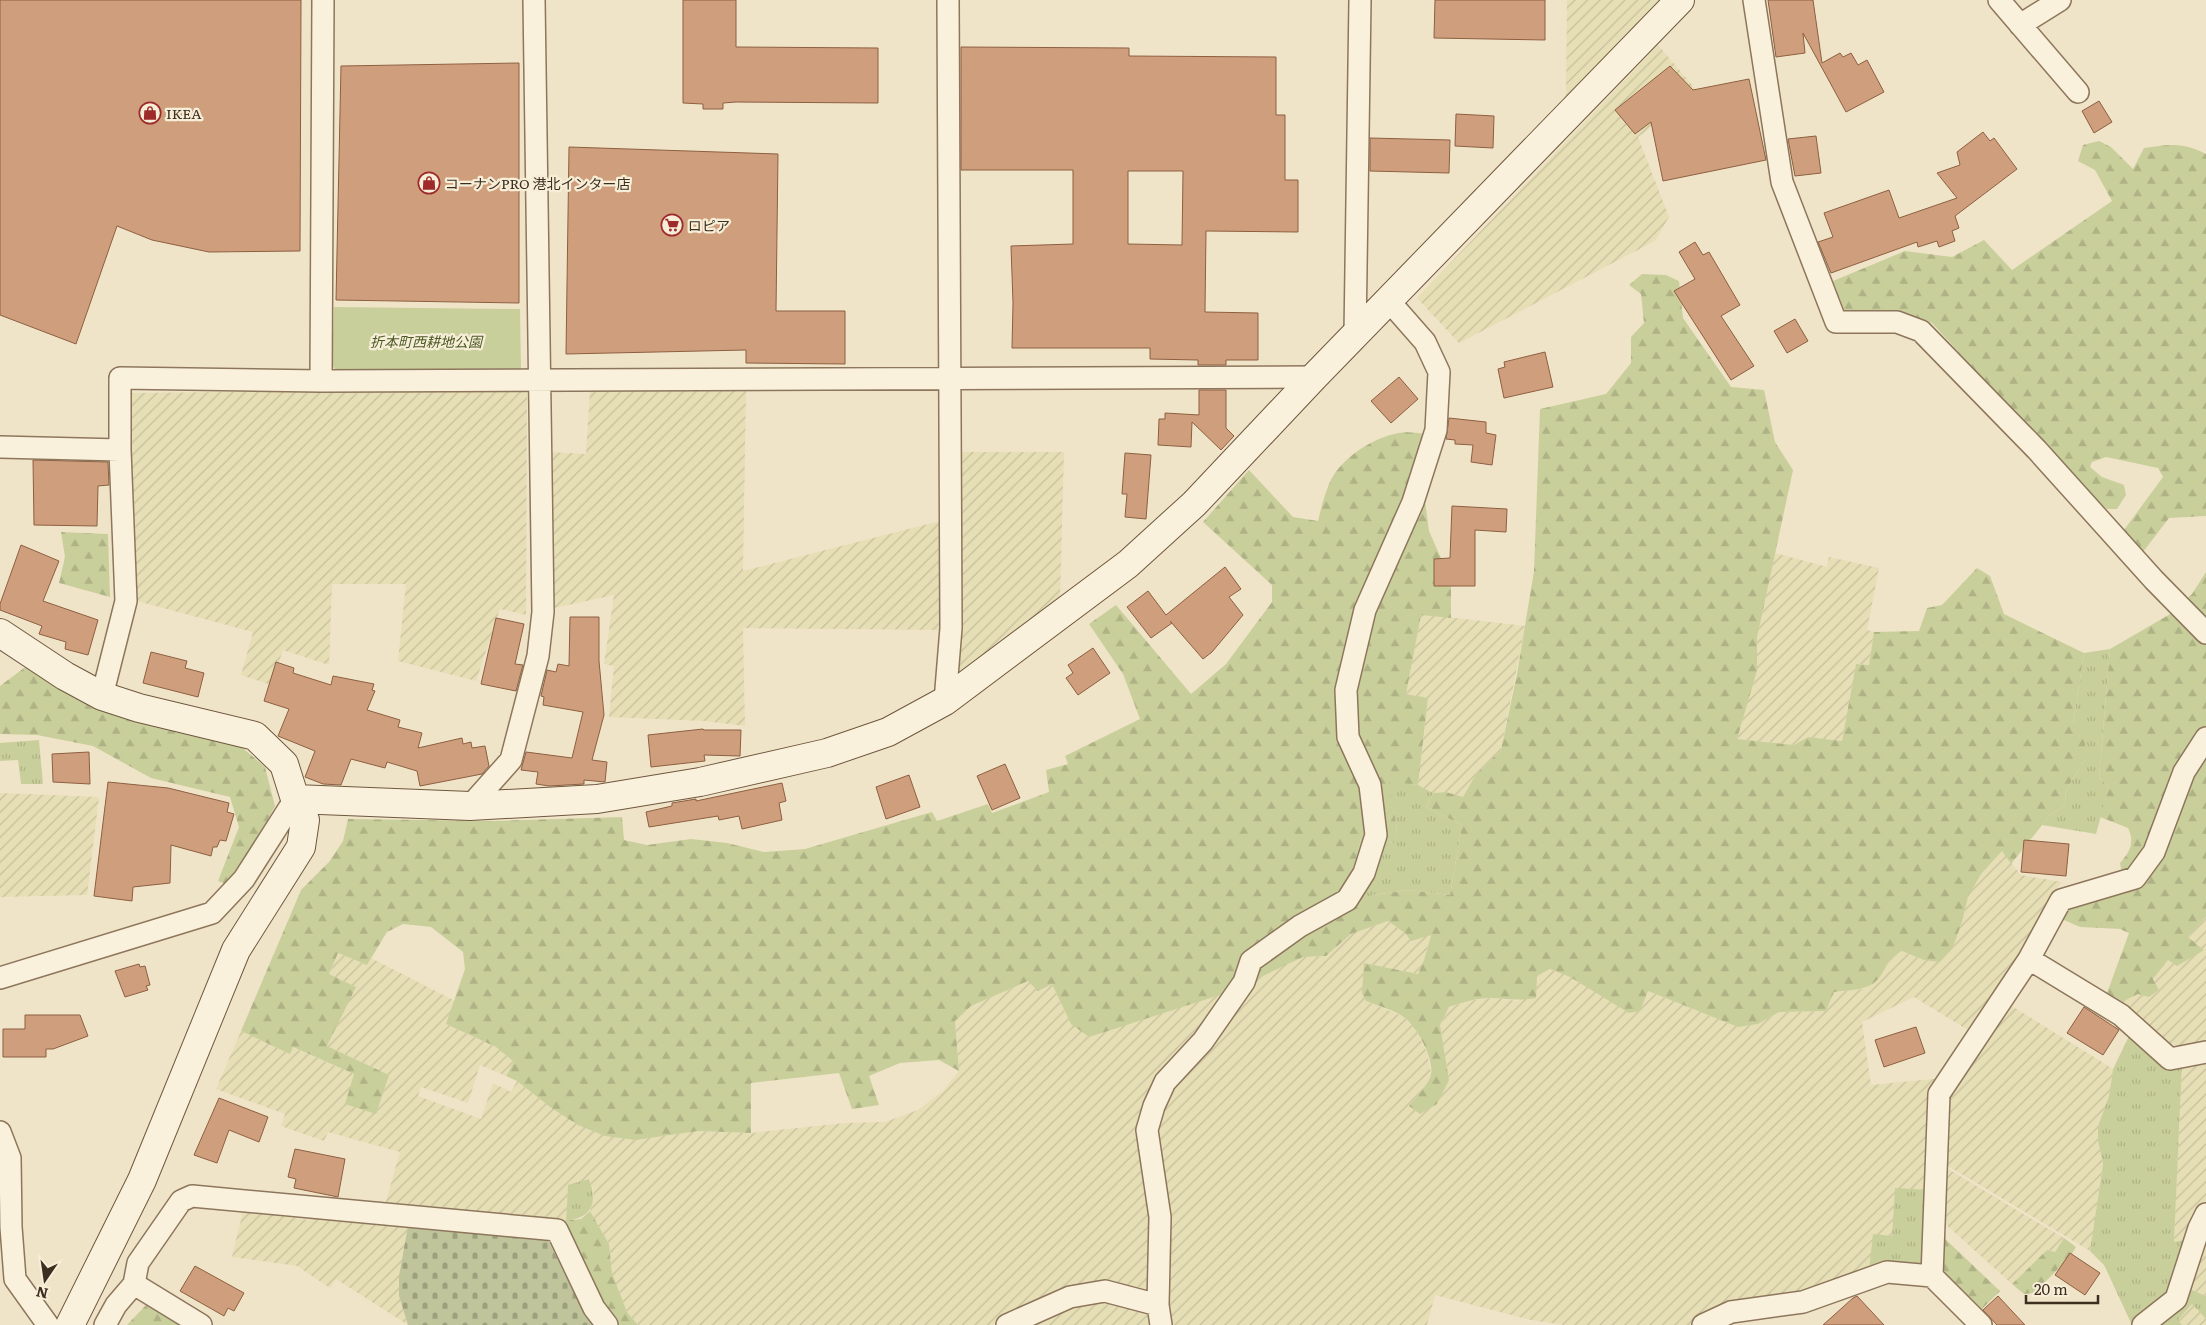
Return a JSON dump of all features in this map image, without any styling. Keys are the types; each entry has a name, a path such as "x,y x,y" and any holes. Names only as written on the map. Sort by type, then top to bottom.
{"street":[{"path":"321,381 323,0"},
{"path":"470,806 511,760 538,656 543,612 534,0"},
{"path":"945,701 951,628 948,0"},
{"path":"1355,335 1360,0"},
{"path":"295,799 470,806 597,798 700,782 827,753 888,732 945,701 1128,564 1194,504 1314,377 1680,0"},
{"path":"1754,0 1782,182 1836,322 1896,322 1921,331 2037,450 2154,580 2206,633"},
{"path":"1999,0 2078,92"},
{"path":"2020,25 2060,0"},
{"path":"1008,1325 1070,1297 1105,1290 1159,1315 1160,1217 1147,1130 1154,1106 1165,1082 1203,1040 1244,982 1251,961 1300,926 1347,900 1364,873 1376,835 1370,785 1348,737 1346,690 1365,610 1413,502 1436,430 1439,372 1425,342 1389,301"},
{"path":"102,696 126,601 120,450 120,378 321,381 1314,377"},
{"path":"0,447 120,450"},
{"path":"0,633 65,676 102,696 139,708 255,736 284,764 295,799 305,820 301,847 236,950 142,1180 70,1325"},
{"path":"1932,1276 1938,1094 2029,959 2061,900 2135,878 2154,852 2184,772 2206,738"},
{"path":"0,978 212,913 244,879 295,799"},
{"path":"2029,959 2121,1015 2170,1059 2206,1052"},
{"path":"0,1132 10,1158 11,1227 8,1276 48,1325"},
{"path":"105,1325 116,1305 134,1284 138,1263 181,1201 192,1196 557,1230 594,1308 607,1325"},
{"path":"2143,1325 2176,1299 2199,1228 2206,1214"},
{"path":"1703,1325 1731,1312 1803,1302 1887,1272 1932,1276 1976,1323"},
{"path":"134,1284 201,1325"}],"shaded area":[{"path":"1567,0 1662,0 1566,100"},
{"path":"1658,45 1699,93 1638,137 1669,217 1655,241 1459,343 1417,298"},
{"path":"527,389 526,615 500,609 476,681 398,661 406,584 332,584 329,665 283,650 271,685 241,675 253,632 133,600 125,393"},
{"path":"590,390 746,390 743,571 944,520 945,630 743,628 745,726 705,721 609,717 614,666 604,664 614,595 550,609 549,452 586,454"},
{"path":"957,452 1064,452 1060,598 963,673 957,672"},
{"path":"1775,553 1827,567 1829,557 1879,568 1867,630 1874,632 1869,665 1856,664 1842,741 1808,737 1794,745 1737,739 1757,671 1757,638"},
{"path":"1421,614 1525,626 1501,750 1476,774 1463,798 1446,792 1433,793 1418,785 1428,698 1406,694"},
{"path":"0,793 99,797 87,895 0,897"},
{"path":"2002,851 2021,875 2062,882 2049,898 2053,902 1971,1032 1914,997 1862,1022 1871,1085 1943,1078 1929,1190 1892,1236 1869,1270 1695,1325 1564,1325 1531,1320 1435,1295 1427,1325 1167,1325 1153,1144 1159,1106 1254,980 1303,957 1326,956 1351,934 1388,921 1406,934 1431,934 1418,974 1364,963 1366,1001 1404,1017 1415,1028 1427,1053 1431,1073 1425,1087 1409,1106 1449,1080 1440,1025 1449,1007 1466,1001 1491,998 1518,1001 1537,976 1550,969 1570,977 1648,991 1738,1027 1757,1024 1779,1012 1826,1011 1834,992 1862,989 1878,979 1892,956 1902,951 1924,960 1953,947 1968,897 1981,874"},
{"path":"2206,917 2206,1047 2191,1050 2169,1043 2122,1002 2138,993 2159,990 2153,979 2168,960 2204,950 2188,937"},
{"path":"338,953 367,965 371,958 455,1001 446,1024 496,1047 514,1062 506,1076 480,1065 468,1103 421,1087 418,1096 481,1119 493,1083 511,1092 517,1081 550,1107 636,1140 698,1131 751,1133 845,1123 885,1122 918,1110 943,1091 959,1071 955,1021 971,1006 1028,981 1052,984 1071,1024 1230,992 1197,1037 1153,1084 1151,1296 1139,1287 1103,1283 1057,1296 992,1325 638,1325 627,1312 612,1273 609,1244 590,1211 594,1191 589,1179 566,1225 384,1208 400,1152 328,1132 324,1141 281,1126 285,1114 216,1089 241,1031 289,1053 292,1047 354,1074 389,1075 327,1046 355,987 329,974"},
{"path":"2007,1003 2113,1069 2109,1096 2098,1126 2098,1141 2103,1164 2090,1251 1943,1163 1946,1102"},
{"path":"2206,1060 2206,1204 2188,1239 2174,1242 2182,1064"},
{"path":"1943,1166 2064,1238 2055,1252 2047,1250 2012,1284 1942,1221"},
{"path":"243,1211 309,1220 312,1213 409,1220 399,1276 399,1296 408,1325 336,1279 330,1288 297,1266 232,1257"},
{"path":"2206,1224 2206,1296 2185,1287"},
{"path":"1105,1297 1149,1309 1153,1325 1022,1325 1071,1303"},
{"path":"2192,1304 2206,1319 2206,1325 2182,1325 2178,1320"}],"green space":[{"path":"2099,141 2111,147 2133,169 2144,148 2176,145 2190,147 2206,154 2206,516 2169,518 2143,552 2129,542 2124,530 2163,477 2158,468 2106,457 2092,462 2090,467 2102,477 2124,485 2126,495 2117,509 2107,509 2083,488 1932,323 1899,313 1845,312 1833,281 1905,251 1952,257 1984,240 2012,270 2112,201 2095,170 2078,161 2083,145"},
{"path":"1642,274 1666,275 1679,281 1683,318 1731,387 1764,390 1775,442 1793,470 1757,638 1757,671 1737,739 1794,745 1808,737 1842,741 1856,664 1869,665 1874,632 1919,631 1927,608 1942,605 1977,568 1990,576 2004,614 2084,653 2073,724 2084,733 2086,758 2066,790 2065,806 2051,814 2011,864 2002,851 1981,874 1968,897 1953,947 1940,962 1924,960 1902,951 1890,960 1875,982 1864,988 1834,992 1826,1011 1779,1012 1758,1024 1738,1027 1648,991 1640,1011 1629,1013 1570,977 1550,969 1537,976 1536,998 1519,1000 1480,999 1449,1007 1440,1025 1449,1080 1437,1104 1420,1114 1409,1106 1425,1087 1431,1074 1430,1060 1424,1044 1410,1022 1391,1010 1366,1001 1362,993 1364,963 1418,974 1431,935 1411,941 1406,934 1388,921 1351,934 1326,956 1303,957 1229,992 1089,1037 1071,1024 1052,984 1038,991 1028,981 971,1006 955,1021 959,1071 939,1060 900,1063 869,1076 879,1105 852,1109 839,1073 751,1083 751,1133 698,1131 636,1140 605,1136 578,1125 550,1107 517,1081 506,1076 514,1062 496,1047 446,1024 465,969 463,952 431,927 403,924 387,932 367,965 338,953 329,974 356,987 327,1046 389,1075 376,1114 345,1104 354,1074 293,1047 290,1054 241,1031 301,890 329,862 343,841 348,819 493,821 622,817 624,840 647,845 691,839 727,843 764,852 805,849 932,812 937,821 988,804 992,813 1049,792 1046,770 1068,764 1065,756 1140,719 1123,674 1089,624 1116,605 1191,694 1226,664 1272,602 1272,585 1203,522 1249,470 1293,517 1318,521 1329,484 1347,459 1375,441 1405,432 1440,437 1424,493 1429,531 1440,556 1451,571 1451,618 1421,615 1406,694 1428,698 1418,785 1389,782 1397,829 1394,843 1361,838 1355,863 1343,888 1354,907 1373,895 1409,890 1450,895 1462,825 1426,807 1433,793 1446,792 1463,797 1476,774 1501,750 1517,674 1534,571 1540,409 1606,394 1631,363 1631,337 1644,323 1641,294 1629,285"},
{"name":"折本町西耕地公園","path":"334,307 520,309 521,368 510,375 341,374 332,366"},
{"path":"61,532 108,534 110,597 59,583 65,557"},
{"path":"2206,572 2206,917 2188,937 2204,950 2177,966 2168,960 2153,979 2159,990 2149,997 2138,994 2122,1002 2107,993 2129,933 2120,929 2080,927 2057,917 2063,903 2124,885 2120,863 2130,847 2130,833 2128,828 2100,817 2109,787 2099,778 2110,649 2172,613 2192,594"},
{"path":"2110,649 2099,778 2109,787 2096,834 2042,825 2051,814 2065,806 2066,790 2086,758 2073,724 2084,653"},
{"path":"28,665 92,708 238,744 265,767 275,806 251,851 226,884 218,881 239,827 230,797 151,778 93,746 37,735 0,734 0,686"},
{"path":"39,740 43,784 21,784 18,760 0,761 0,743"},
{"path":"1388,781 1418,785 1433,793 1426,807 1462,825 1450,895 1409,890 1373,895 1354,907 1343,888 1355,863 1361,838 1394,843 1397,829"},
{"path":"2130,1034 2182,1064 2174,1242 2188,1239 2174,1297 2135,1325 2132,1325 2104,1265 2090,1251 2103,1164 2098,1141 2098,1126 2109,1096 2113,1069"},
{"path":"589,1179 593,1193 592,1206 584,1215 570,1220 566,1225 568,1185"},
{"path":"1895,1188 1929,1190 1927,1268 1869,1270 1873,1234 1892,1236"},
{"path":"590,1211 609,1244 612,1273 627,1312 638,1325 612,1325 566,1225 570,1220 581,1219"},
{"path":"409,1220 546,1236 582,1308 588,1311 599,1325 408,1325 399,1296 399,1276"},
{"path":"1940,1234 2000,1291 1982,1309 1942,1270"},
{"path":"2064,1238 2076,1247 2070,1257 2034,1293 2024,1294 2012,1284 2047,1250 2055,1252"},
{"path":"2185,1287 2206,1296 2206,1319 2192,1304 2178,1320 2182,1325 2150,1325"},
{"path":"146,1305 179,1325 127,1325"}],"building":[{"name":"IKEA","path":"0,0 301,0 300,251 209,252 152,240 117,226 76,344 0,315"},
{"path":"683,0 736,0 736,47 878,48 878,103 736,102 723,103 723,109 703,109 703,104 683,103"},
{"path":"1435,0 1545,0 1545,40 1434,38"},
{"path":"1768,0 1813,0 1822,63 1840,53 1843,57 1851,53 1858,65 1867,60 1884,92 1846,112 1803,33 1805,53 1776,57"},
{"path":"961,47 1129,48 1129,56 1276,57 1276,115 1285,115 1285,180 1298,180 1298,232 1206,231 1205,312 1258,313 1258,360 1226,360 1226,365 1198,365 1198,360 1150,359 1150,348 1012,348 1011,246 1073,244 1073,170 961,170","holes":["1128,171 1183,171 1182,245 1128,244"]},
{"name":"コーナンPRO 港北インター店","path":"519,63 519,303 336,300 341,66"},
{"path":"1670,66 1693,90 1749,79 1766,160 1663,181 1651,122 1635,134 1615,110"},
{"path":"2099,101 2112,122 2094,133 2082,111"},
{"path":"1456,114 1494,116 1493,148 1455,146"},
{"path":"1983,132 1990,141 1994,138 2017,169 1955,216 1959,228 1952,231 1955,241 1939,247 1937,241 1918,247 1917,242 1831,273 1818,242 1833,237 1824,213 1889,190 1899,218 1957,198 1937,173 1960,165 1957,152"},
{"path":"1816,136 1821,173 1795,176 1788,139"},
{"path":"1370,138 1450,140 1449,173 1370,171"},
{"name":"ロピア","path":"569,147 778,154 776,311 845,311 845,364 746,363 746,350 566,354"},
{"path":"1695,242 1703,255 1709,252 1740,305 1721,316 1754,366 1731,380 1674,291 1695,279 1679,252"},
{"path":"1795,319 1808,341 1787,353 1774,331"},
{"path":"1545,352 1553,387 1504,398 1498,369 1505,367 1504,362"},
{"path":"1399,377 1418,399 1391,423 1371,401"},
{"path":"1199,390 1226,390 1226,428 1234,436 1221,450 1192,422 1191,447 1158,445 1159,419 1165,419 1165,413 1199,415"},
{"path":"1449,418 1486,422 1486,433 1496,435 1492,465 1471,462 1473,445 1455,444 1455,440 1446,439"},
{"path":"1125,453 1151,455 1146,519 1125,517 1127,494 1122,494"},
{"path":"33,460 108,462 109,485 98,486 97,526 34,525"},
{"path":"1452,506 1507,509 1506,532 1475,530 1475,586 1434,586 1434,559 1450,558"},
{"path":"21,545 59,561 43,601 98,620 88,655 65,649 66,642 39,634 42,626 0,610 0,604"},
{"path":"1225,567 1241,589 1229,597 1243,615 1212,652 1203,659 1172,623 1151,638 1127,607 1148,591 1166,615"},
{"path":"570,617 599,617 599,661 604,715 592,760 607,762 605,782 584,780 584,784 549,786 536,784 538,772 521,770 526,752 572,758 583,712 543,705 544,697 541,696 547,670 556,672 558,664 569,666"},
{"path":"496,618 524,624 515,664 523,665 516,691 481,684"},
{"path":"1093,648 1110,673 1078,695 1066,678 1073,673 1068,665"},
{"path":"151,652 187,661 185,668 204,673 198,697 143,683"},
{"path":"276,662 294,668 293,673 331,685 333,676 374,684 372,690 375,691 367,710 400,720 398,727 422,733 418,748 462,738 463,744 471,742 472,748 485,746 489,766 482,774 420,786 417,771 387,762 385,768 351,759 341,785 323,784 305,777 315,751 278,736 289,709 264,701"},
{"path":"703,729 741,730 740,756 704,755 705,761 651,767 648,735"},
{"path":"89,752 90,784 53,782 52,754"},
{"path":"1005,764 1020,798 992,810 977,776"},
{"path":"909,775 920,807 886,819 876,787"},
{"path":"108,782 168,788 229,803 227,812 234,814 226,841 220,840 217,847 213,847 211,856 171,845 170,883 133,887 132,901 94,896"},
{"path":"782,783 786,801 779,803 782,820 742,829 739,816 719,820 718,816 649,827 646,812 672,806 672,803 696,799 696,801"},
{"path":"2024,840 2069,844 2066,876 2021,872"},
{"path":"139,964 140,967 145,966 150,985 146,986 148,990 125,997 115,971"},
{"path":"2084,1007 2119,1030 2103,1055 2067,1033"},
{"path":"25,1015 80,1015 88,1036 53,1049 46,1049 46,1057 3,1057 3,1029 25,1029"},
{"path":"1916,1027 1925,1053 1884,1067 1875,1040"},
{"path":"219,1098 268,1117 259,1142 229,1130 217,1163 194,1155"},
{"path":"295,1149 345,1159 338,1197 294,1188 296,1179 288,1177"},
{"path":"2070,1253 2100,1273 2085,1295 2055,1275"},
{"path":"195,1266 244,1293 234,1311 228,1308 224,1316 180,1291"},
{"path":"1857,1296 1884,1325 1823,1325 1853,1298"},
{"path":"1998,1296 2025,1325 1997,1325 1983,1310"}],"place":[{"name":"IKEA","path":"150,113"},
{"name":"コーナンPRO 港北インター店","path":"429,183"},
{"name":"ロピア","path":"672,225"}]}
